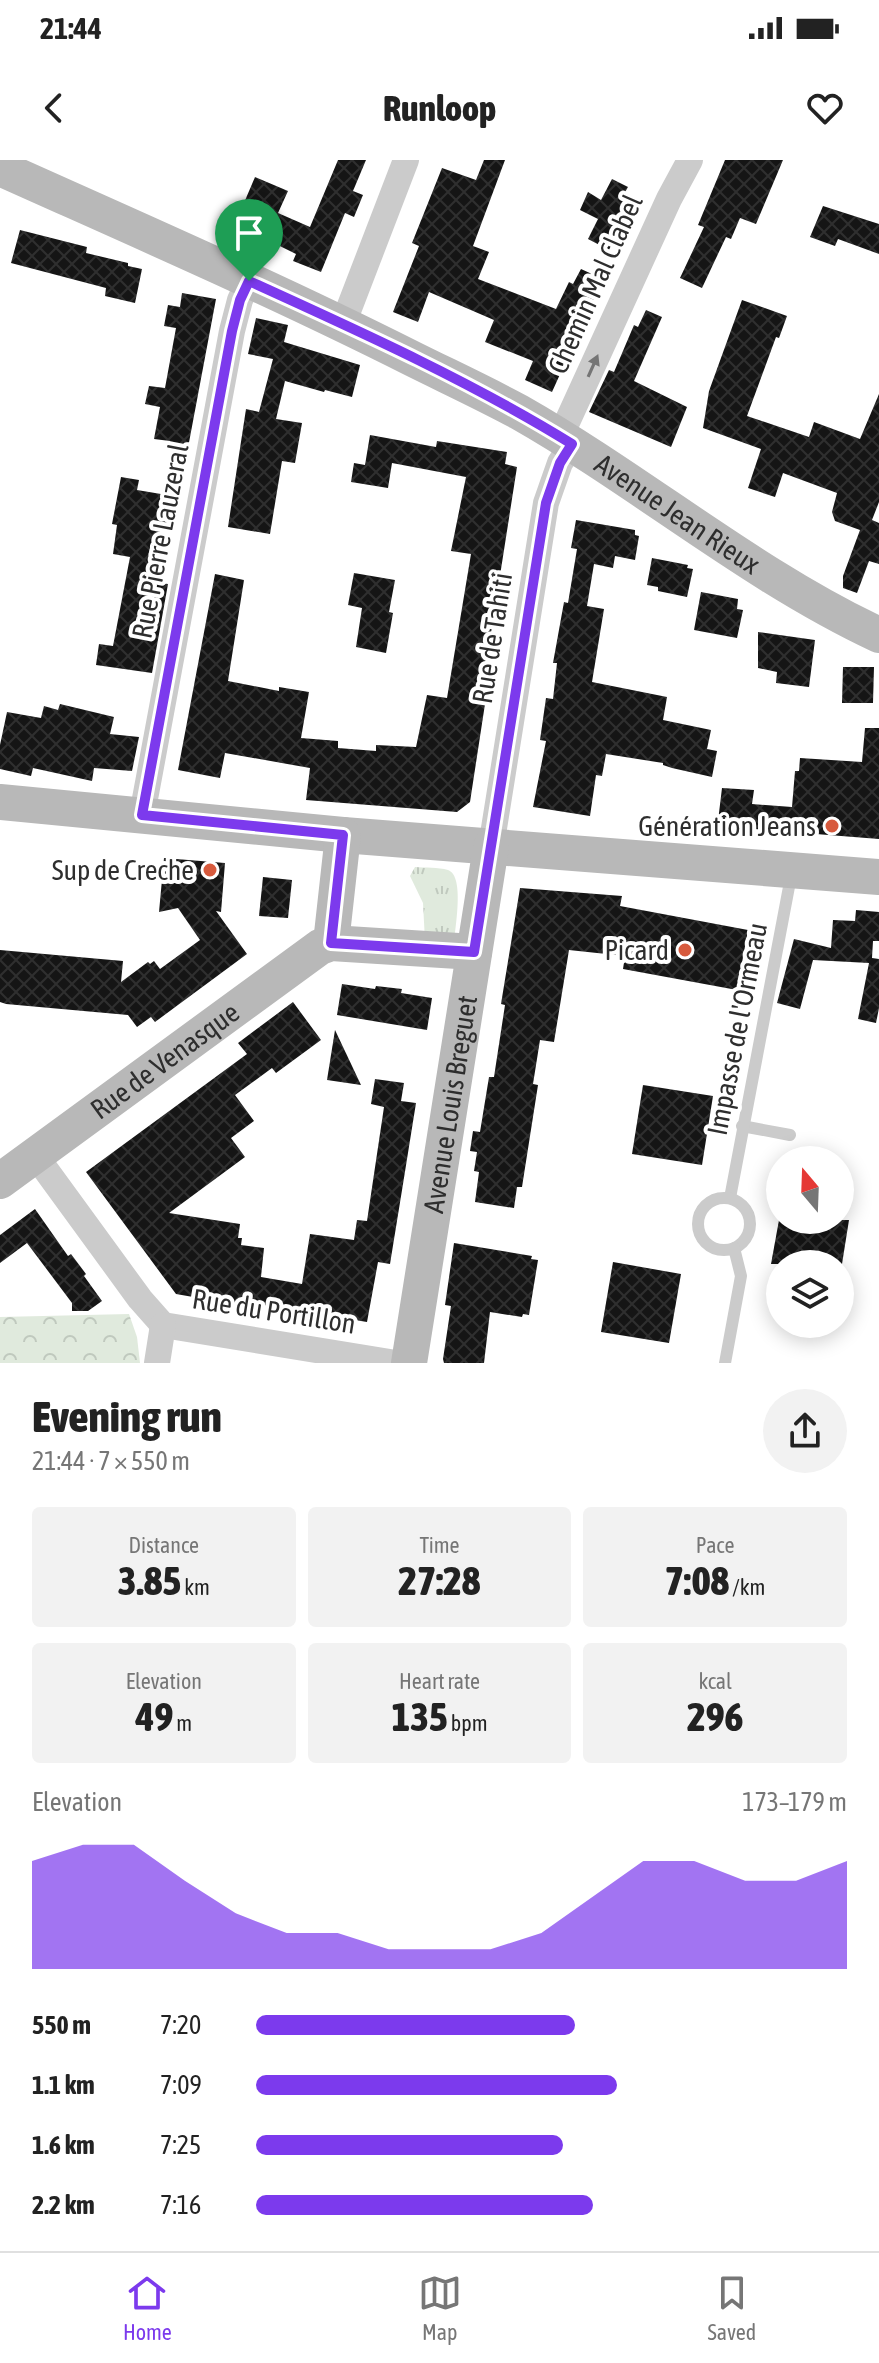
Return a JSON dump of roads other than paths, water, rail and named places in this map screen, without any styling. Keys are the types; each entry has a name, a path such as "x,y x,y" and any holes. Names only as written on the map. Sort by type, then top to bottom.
{"main road":[{"name":"Avenue Jean Rieux","path":"0,168 343,324 516,411 565,439 796,591 879,635"},
{"path":"0,802 343,835 879,877"},
{"path":"343,835 331,943 474,952"},
{"name":"Avenue Louis Breguet","path":"409,1363 491,847"},
{"name":"Rue de Venasque","path":"0,1181 313,952 331,943"}],"street":[{"name":"Chemin Mal Clabel","path":"565,439 568,420 669,199 690,160"},
{"path":"343,324 404,161"},
{"name":"Rue Pierre Lauzeral","path":"142,815 232,331 240,300 249,281"},
{"name":"Rue de Tahiti","path":"491,847 546,503 565,439"},
{"name":"Rue du Portillon","path":"35,1155 140,1299 163,1325 396,1363"},
{"path":"157,1363 163,1325"}],"lane":[{"name":"Impasse de l'Ormeau","path":"730,1198 792,870"},
{"path":"742,1126 790,1135"},
{"path":"730,1198 742,1205 749,1215 750,1228 745,1240 734,1248 720,1250 707,1244 699,1233 698,1221 702,1210 714,1200 730,1198"},
{"path":"725,1363 741,1276 734,1248"}],"place":[{"name":"Génération Jeans","path":"832,826"},
{"name":"Sup de Creche","path":"210,870"},
{"name":"Picard","path":"685,950"}]}
